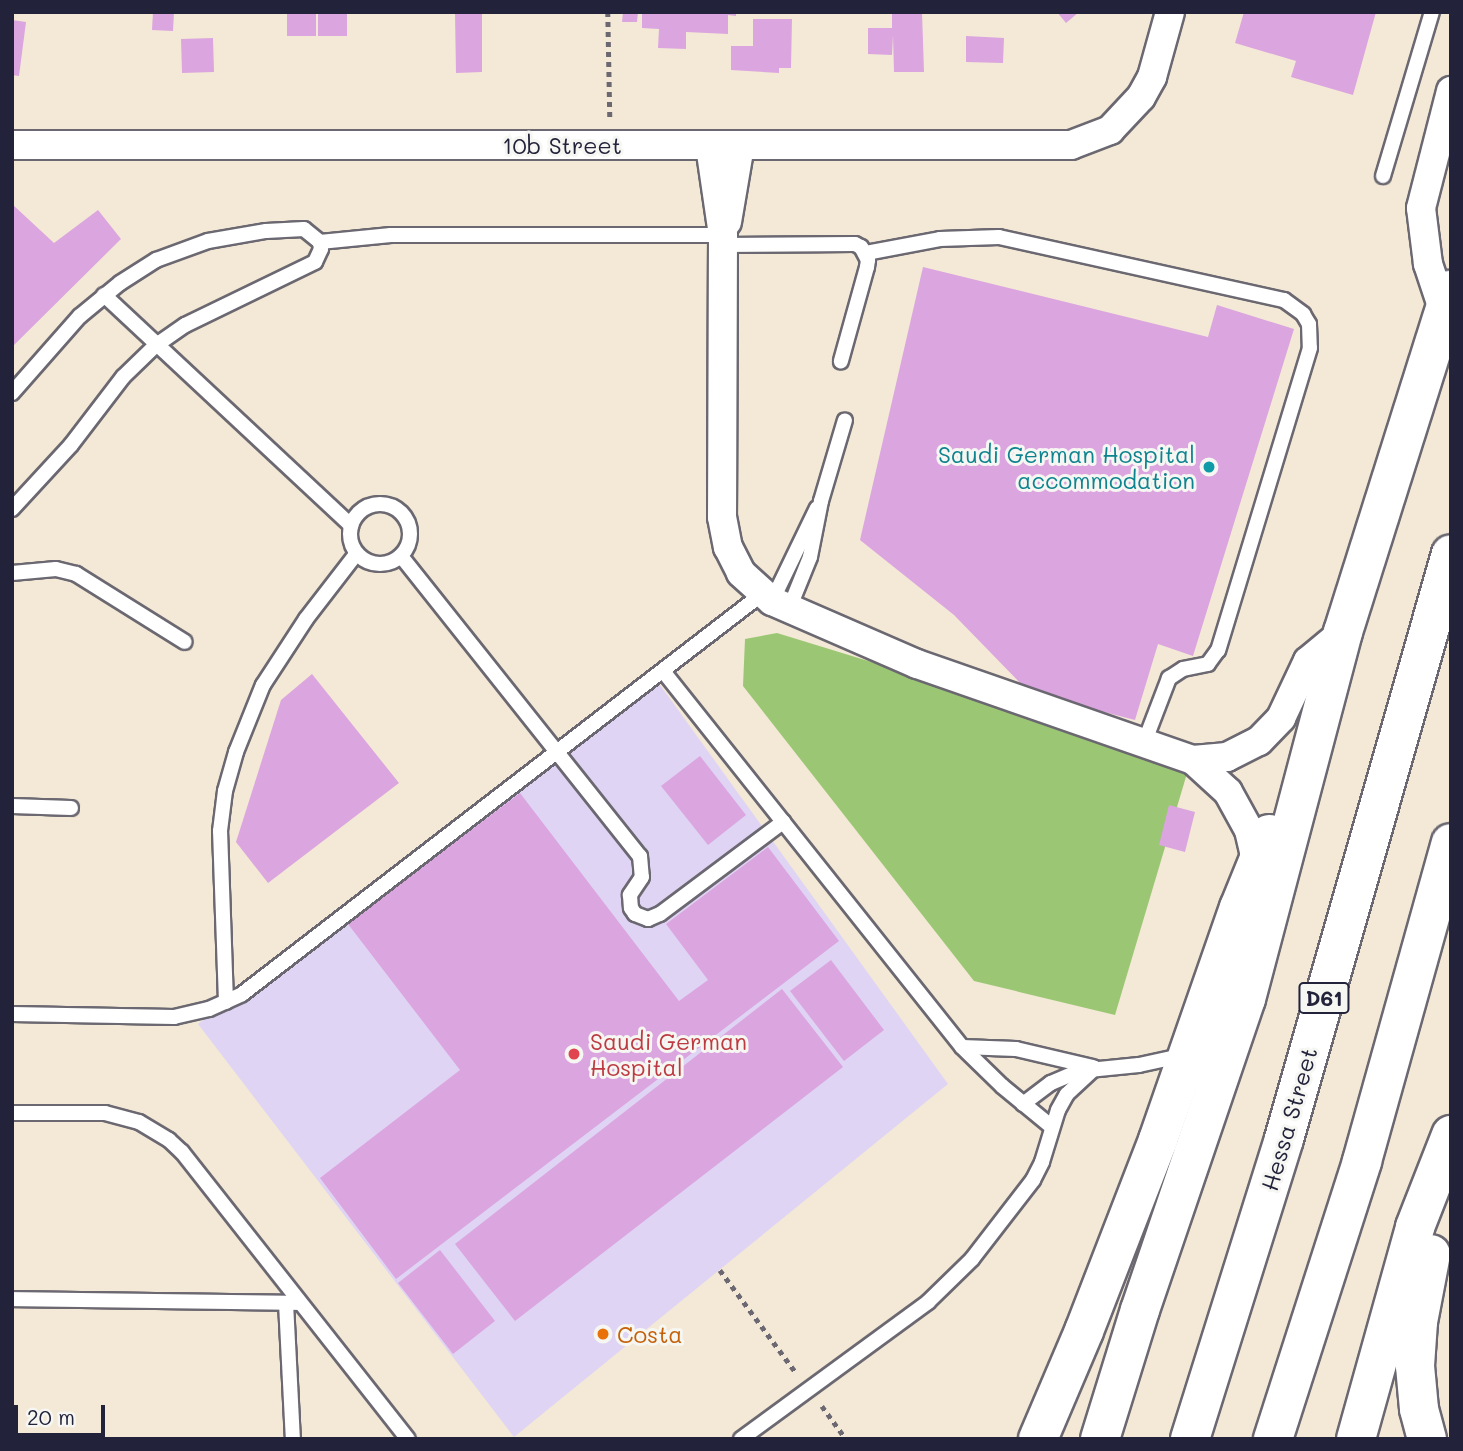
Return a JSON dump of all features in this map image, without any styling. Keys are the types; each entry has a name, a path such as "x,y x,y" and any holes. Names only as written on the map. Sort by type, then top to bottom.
{"main road":[{"path":"1100,1439 1140,1310 1246,999 1343,632 1447,301"},
{"name":"Hessa Street","path":"1190,1439 1273,1176 1451,554"},
{"path":"1038,1439 1084,1331 1158,1140 1259,857 1326,700"},
{"path":"1273,1439 1362,1161 1451,844"},
{"path":"1356,1439 1415,1227 1451,1135"},
{"path":"1427,1439 1419,1409 1415,1366 1418,1322 1451,1173"},
{"path":"1079,1439 1140,1310"}],"street":[{"name":"10b Street","path":"12,145 1072,145 1110,130 1127,115 1146,87 1170,12"},
{"path":"1447,301 1428,264 1421,208 1451,91"},
{"path":"723,240 740,145"},
{"path":"710,146 723,240 722,517 734,560 774,601 917,664 1192,760 1228,792 1249,830 1254,852 1259,857"},
{"path":"1192,760 1227,757 1259,741 1281,718 1308,662 1343,632"}],"lane":[{"path":"1383,176 1432,12"},
{"path":"12,393 59,338 104,295 156,260 208,241 296,228 311,232 320,242"},
{"path":"320,242 390,235 855,244 866,253 867,267 841,362"},
{"path":"866,253 940,239 999,237 1284,300 1303,314 1309,324 1310,348 1218,650 1208,664 1182,669 1169,678 1144,743"},
{"path":"14,505 71,445 123,377 156,345 185,325 315,262 320,242"},
{"path":"104,295 351,525"},
{"path":"12,1014 174,1017 226,1002 257,984 663,671 774,601 810,557 821,501 845,420"},
{"path":"372,505 391,506 400,511 410,528 410,538 401,556 383,564 373,563 357,553 352,544 351,525 356,516 372,505"},
{"path":"226,1002 219,831 225,791 236,752 263,685 306,619 357,553"},
{"path":"401,556 639,856 642,877 629,895 629,901 631,908 641,917 648,919 660,914 783,822"},
{"path":"12,573 56,569 76,574 185,642"},
{"path":"663,671 962,1046 1023,1104 1052,1127"},
{"path":"12,806 71,808"},
{"path":"962,1046 1029,1051 1095,1068"},
{"path":"1023,1104 1065,1076 1095,1068 1128,1067 1187,1055"},
{"path":"741,1439 928,1302 972,1259 1033,1180 1067,1094 1095,1068"},
{"path":"12,1113 105,1113 139,1122 155,1130 182,1153 293,1303 408,1439"},
{"path":"12,1299 293,1303"},
{"path":"293,1303 293,1439"}],"path":[{"path":"608,12 611,144"},
{"path":"720,1270 846,1439"}],"shaded area":[{"name":"Saudi German Hospital","path":"650,671 948,1084 514,1437 198,1024"}],"green space":[{"path":"777,633 1191,760 1115,1015 974,981 743,686 745,639"}],"building":[{"path":"153,12 174,12 173,31 152,30"},
{"path":"287,12 316,12 316,36 287,36"},
{"path":"318,12 347,12 347,36 318,36"},
{"path":"623,12 638,12 637,22 622,22"},
{"path":"642,12 736,12 736,16 728,15 728,34 686,32 686,49 658,48 659,29 642,28"},
{"path":"892,12 922,12 924,72 894,72 893,35 892,55 868,54 868,28 892,28"},
{"path":"1057,12 1079,12 1066,23"},
{"path":"1244,12 1376,12 1353,95 1291,77 1296,61 1235,43"},
{"path":"455,13 482,13 482,72 456,73"},
{"path":"753,19 792,19 791,68 779,68 779,73 731,70 731,46 753,46"},
{"path":"12,20 26,22 19,76 12,75"},
{"path":"966,36 1004,38 1003,63 966,62"},
{"path":"213,38 214,72 182,73 181,39"},
{"path":"12,204 54,243 98,210 121,239 12,347"},
{"name":"Saudi German Hospital accommodation","path":"923,267 1208,337 1217,305 1294,329 1193,656 1158,644 1135,720 1030,693 954,615 860,540"},
{"path":"312,674 399,783 268,883 236,842 281,700"},
{"path":"700,756 746,815 708,845 661,786"},
{"path":"520,793 679,1001 708,980 666,924 768,847 839,941 396,1279 320,1178 460,1070 348,924"},
{"path":"1169,805 1195,812 1185,852 1159,845"},
{"path":"831,960 884,1030 844,1061 790,991"},
{"path":"782,989 843,1067 515,1321 455,1244"},
{"path":"440,1250 495,1321 453,1354 398,1283"}],"place":[{"name":"Saudi German Hospital accommodation","path":"1209,467"},
{"name":"Saudi German Hospital","path":"574,1054"},
{"name":"Costa","path":"603,1334"}]}
